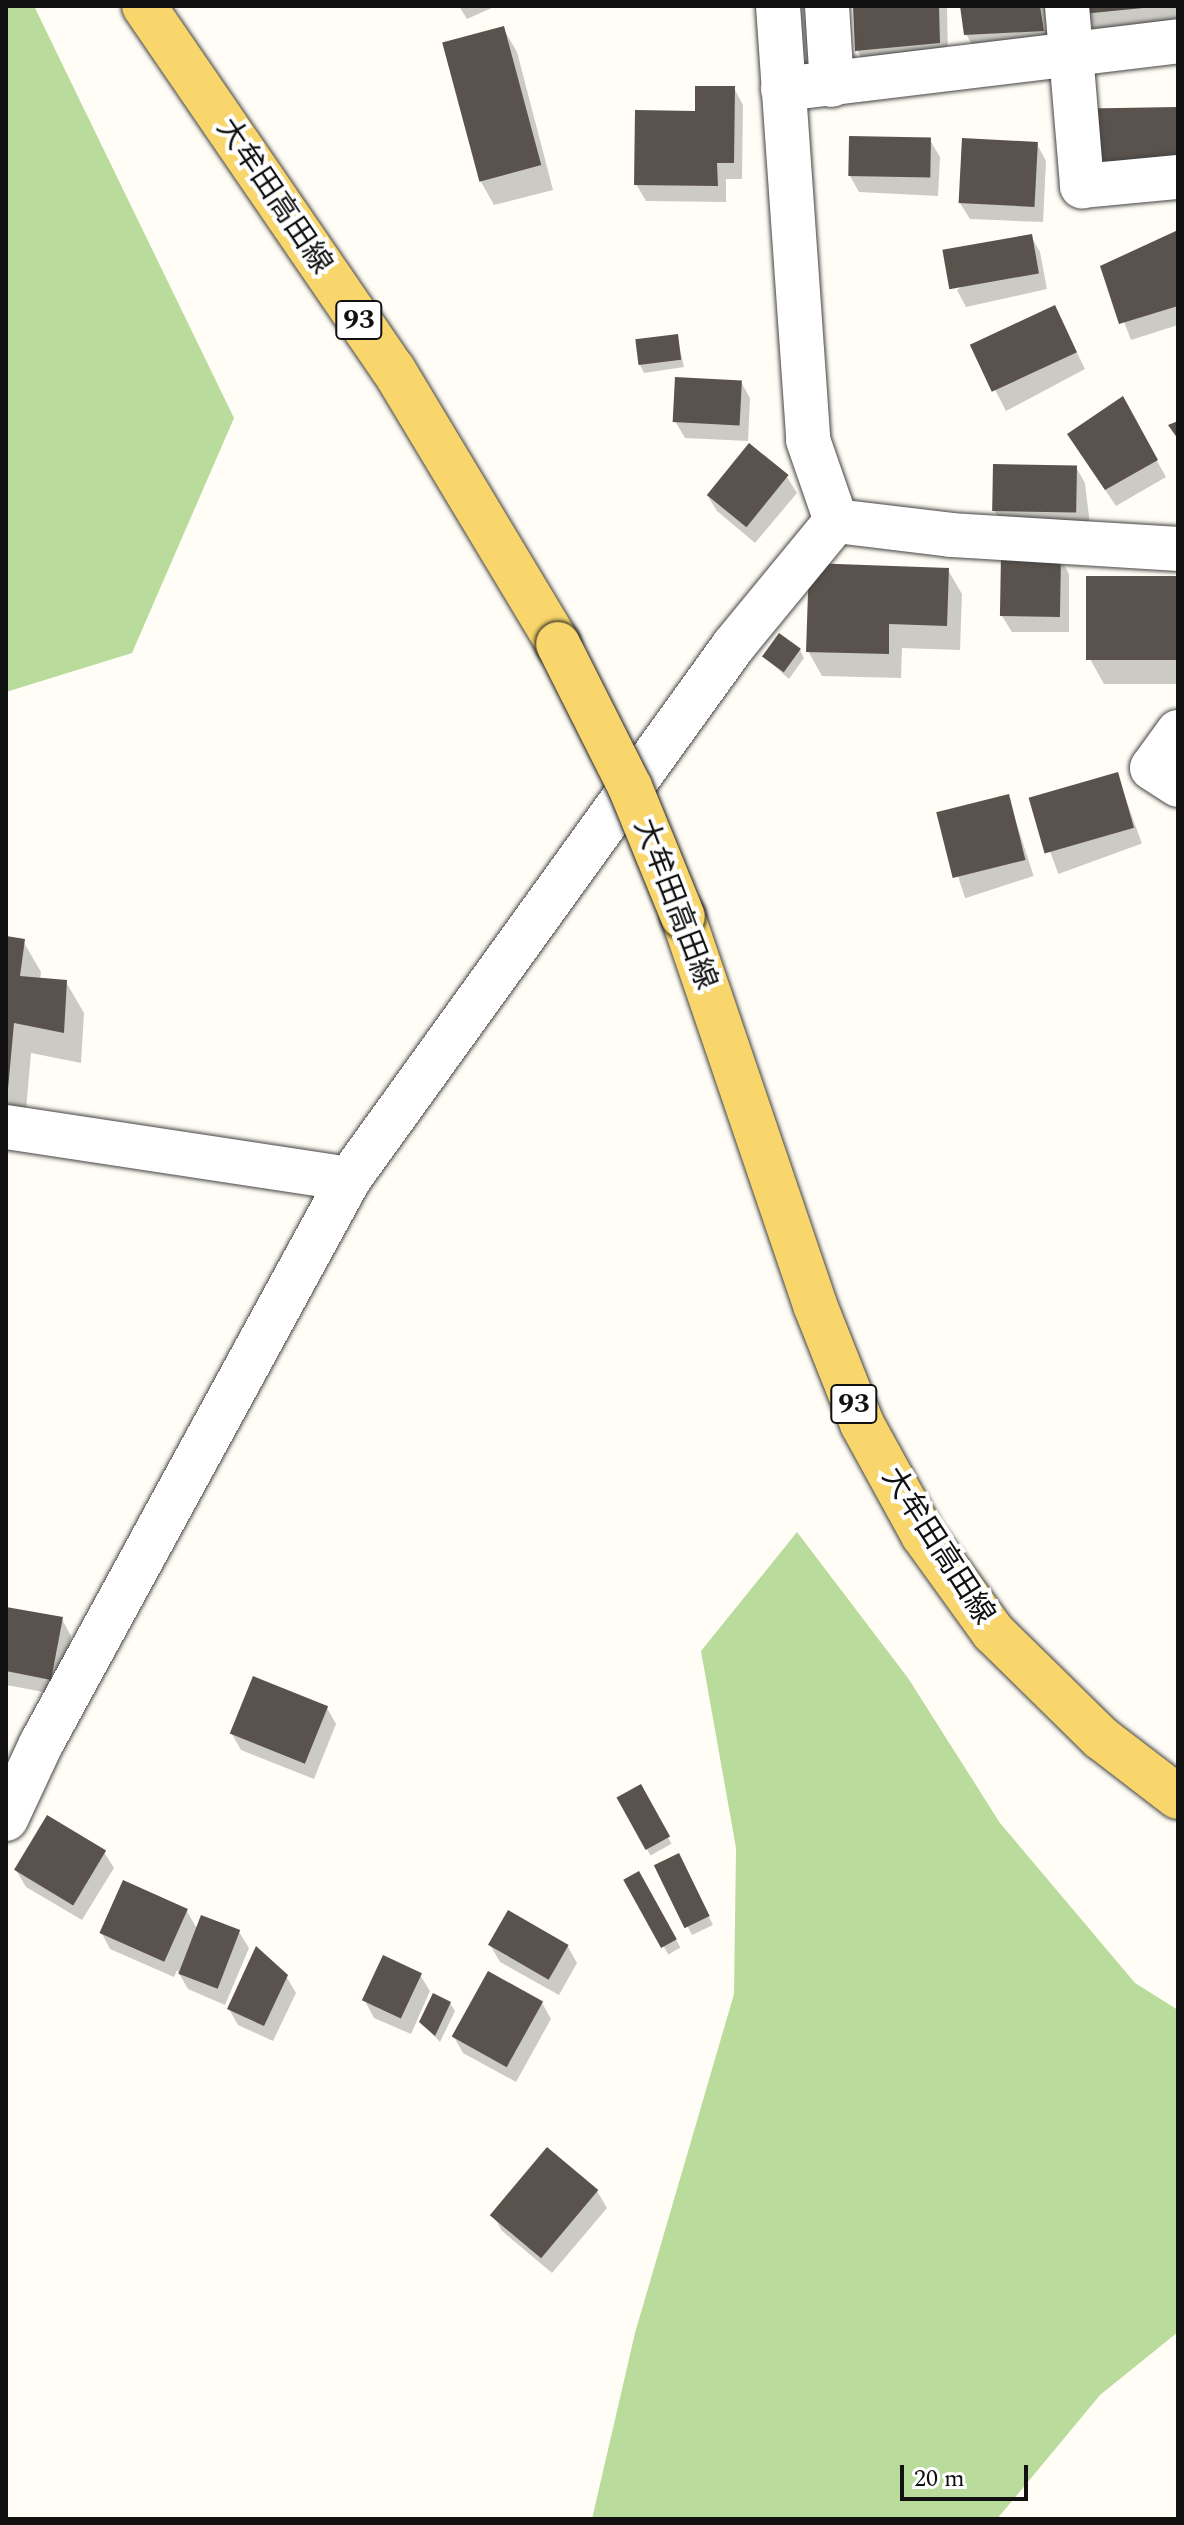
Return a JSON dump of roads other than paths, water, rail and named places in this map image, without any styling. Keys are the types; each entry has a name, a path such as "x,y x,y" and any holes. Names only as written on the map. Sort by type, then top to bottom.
{"main road":[{"name":"大牟田高田線","path":"144,6 393,369 558,644 630,787 683,917 815,1305 862,1424 923,1535 993,1632 1101,1738 1178,1797"}],"street":[{"path":"778,6 808,440 836,521"},
{"path":"827,6 832,85"},
{"path":"1067,6 1068,53 1082,186 1178,177"},
{"path":"783,89 1178,41"},
{"path":"836,521 951,535 1178,549"},
{"path":"6,1819 41,1744 349,1179 716,670 836,521"},
{"path":"1178,732 1152,768 1178,785"},
{"path":"6,1127 349,1179"}]}
